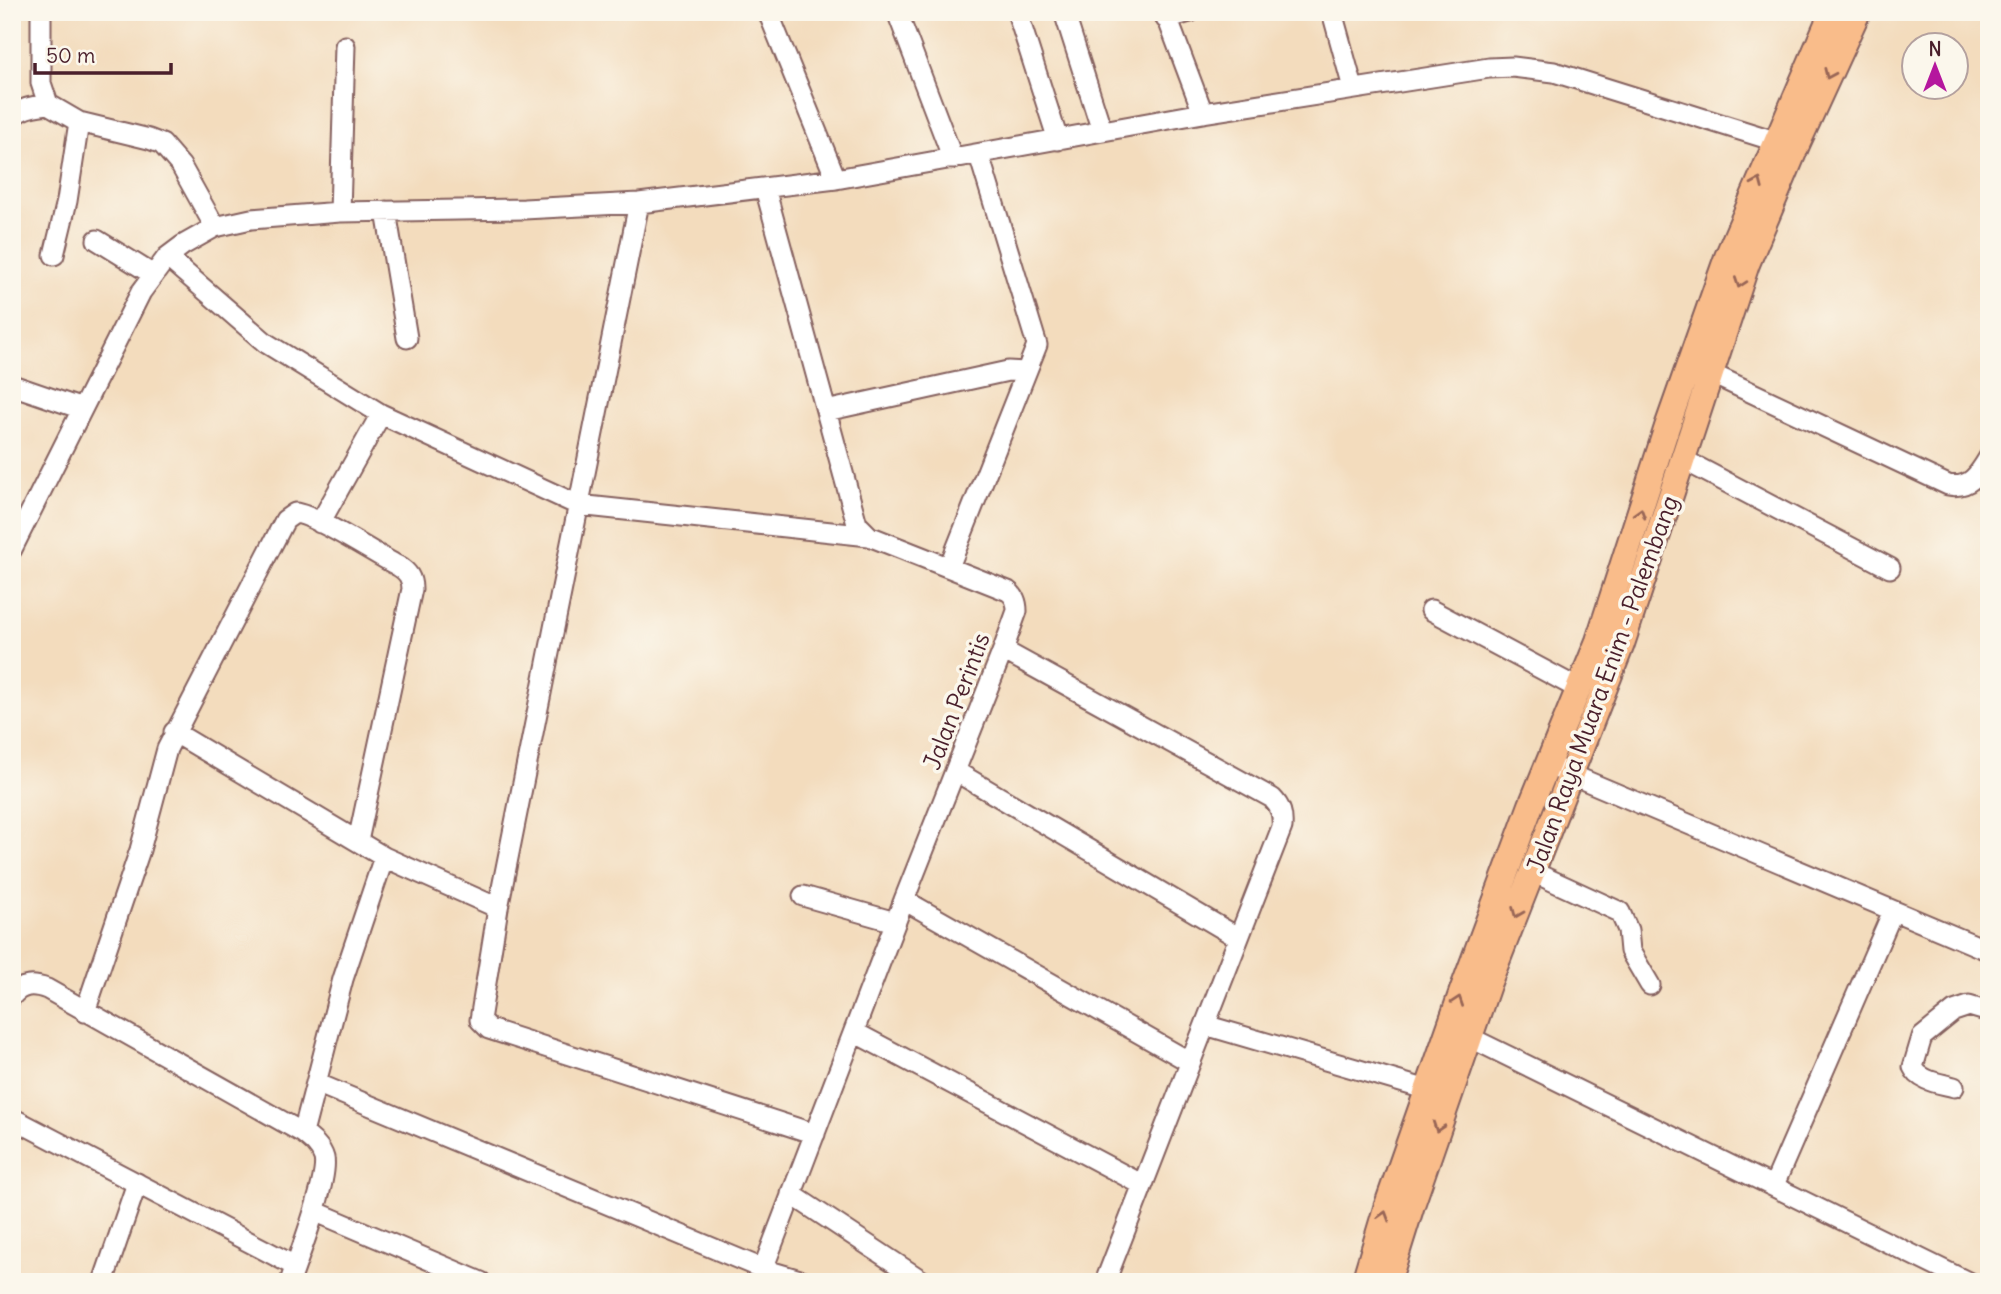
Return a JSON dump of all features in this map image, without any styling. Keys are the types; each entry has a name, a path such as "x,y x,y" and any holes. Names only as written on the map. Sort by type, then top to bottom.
{"main road":[{"name":"Jalan Raya Muara Enim - Palembang","path":"1364,1282 1386,1208 1466,979 1579,689 1627,555 1727,257 1832,12"},
{"name":"Jalan Raya Muara Enim - Palembang","path":"1388,1282 1469,1037 1622,644 1747,264 1797,145 1858,12"}],"street":[{"path":"41,12 41,83 48,104"},
{"path":"768,12 835,179"},
{"path":"897,12 953,159"},
{"path":"1017,12 1058,140"},
{"path":"1064,12 1102,131"},
{"path":"1190,12 1166,16 1203,113"},
{"path":"1332,12 1353,88"},
{"path":"340,212 345,46"},
{"path":"12,549 152,274 167,257 183,245 215,227 251,219 340,212 524,209 639,203 765,188 835,179 1203,113 1489,68 1531,68 1554,72 1775,141"},
{"path":"12,118 24,108 48,104 79,122 162,144 181,166 215,227"},
{"path":"54,255 67,201 79,122"},
{"path":"949,567 1025,372 1035,355 1037,340 979,155"},
{"path":"765,188 854,515 862,531 869,536"},
{"path":"639,203 498,908 480,1020 489,1029 815,1134"},
{"path":"386,211 407,338"},
{"path":"97,240 152,274"},
{"name":"Jalan Perintis","path":"167,257 266,343 381,414 578,505 869,536 1012,595 1017,611 1003,650 895,922 761,1275"},
{"path":"826,411 1008,371 1025,372"},
{"path":"1710,373 1948,485 1960,486 1970,482 1989,457"},
{"path":"12,384 82,410"},
{"path":"320,523 381,414"},
{"path":"1684,460 1890,568"},
{"path":"85,1012 140,850 162,764 174,732 285,520 291,514 298,513 320,523 404,569 412,584 358,841"},
{"path":"1432,610 1579,689"},
{"path":"1003,650 1276,802 1283,816 1282,827 1105,1282"},
{"path":"174,732 384,858 498,908"},
{"path":"1548,765 1989,951"},
{"path":"955,771 1237,937"},
{"path":"303,1133 343,979 384,858"},
{"path":"1533,872 1620,912 1628,930 1630,951 1650,985"},
{"path":"803,896 895,922"},
{"path":"904,900 1190,1062"},
{"path":"1774,1185 1894,911"},
{"path":"12,996 18,989 33,985 47,989 303,1133 321,1151 325,1168 293,1274 137,1183 12,1118"},
{"path":"1954,1087 1925,1079 1914,1070 1922,1037 1959,1008 1969,1006 1989,1012"},
{"path":"1205,1025 1428,1090"},
{"path":"854,1032 1141,1184"},
{"path":"1469,1037 1968,1282"},
{"path":"316,1083 761,1275 807,1282"},
{"path":"103,1282 137,1183"},
{"path":"791,1194 924,1282"},
{"path":"314,1211 481,1282"}]}
